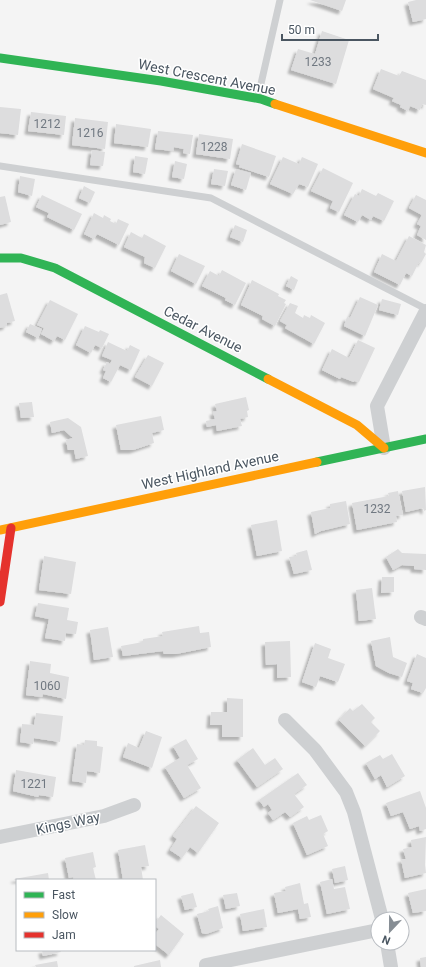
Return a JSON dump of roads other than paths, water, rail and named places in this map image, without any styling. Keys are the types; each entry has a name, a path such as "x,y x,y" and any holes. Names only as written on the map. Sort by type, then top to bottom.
{"street":[{"name":"West Crescent Avenue","path":"0,58 161,81 258,99 426,154"},
{"name":"Cedar Avenue","path":"0,258 13,256 35,260 55,268 357,425 384,448"},
{"path":"384,448 378,406 426,310"},
{"name":"West Highland Avenue","path":"0,530 152,496 426,439"},
{"path":"0,602 11,528"},
{"path":"285,720 315,750 346,792 354,812 380,911"},
{"name":"Kings Way","path":"0,837 104,816 134,805"},
{"path":"206,967 206,965 370,932"},
{"path":"388,951 391,967"}],"lane":[{"path":"258,99 280,0"},
{"path":"0,166 211,198 426,310"}]}
